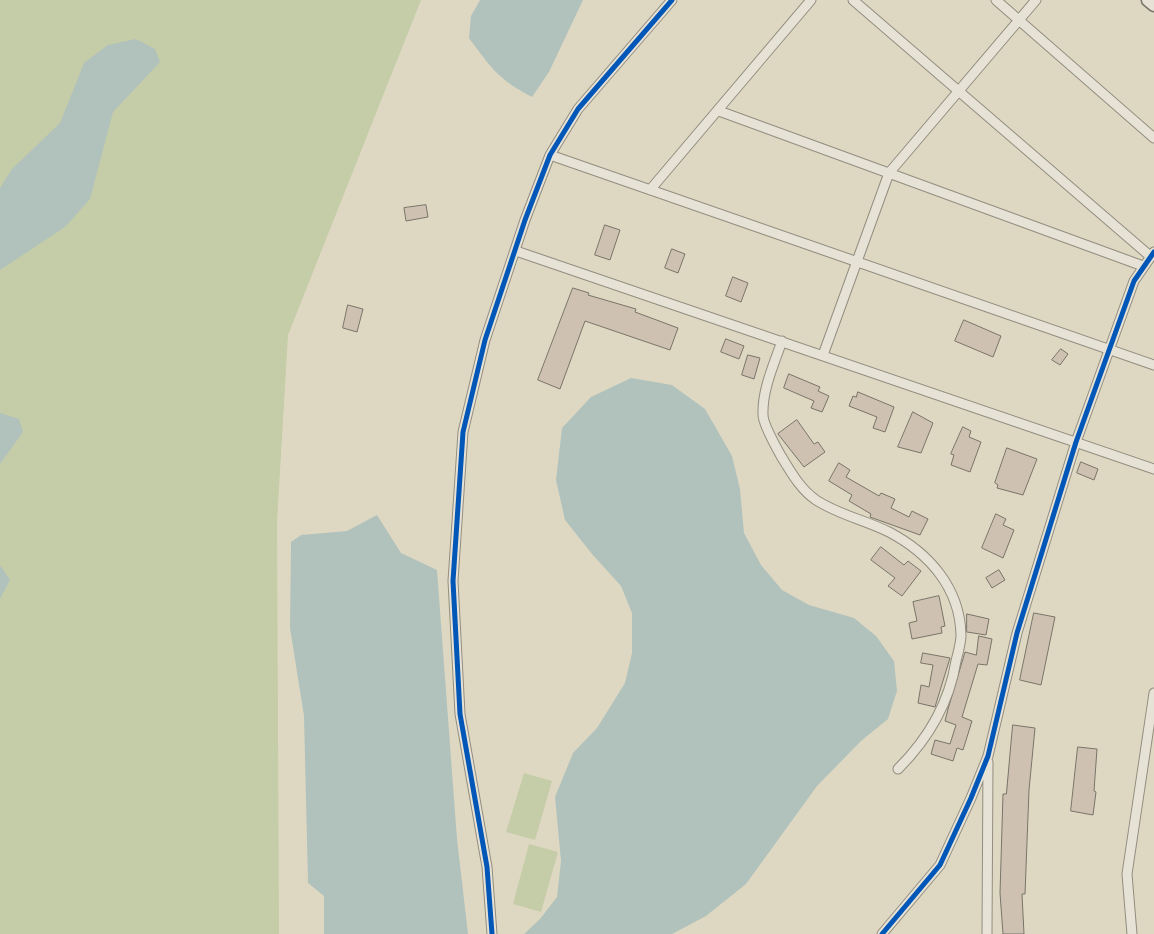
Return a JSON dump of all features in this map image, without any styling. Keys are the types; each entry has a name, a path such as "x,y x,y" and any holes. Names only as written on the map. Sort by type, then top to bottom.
{"main road":[{"path":"1148,0 1154,5"}],"street":[{"path":"492,934 487,867 460,714 453,581 463,432 485,340 516,251 524,220 550,155 578,110 672,0"},
{"path":"650,190 719,111 811,0"},
{"path":"853,0 1152,254 1134,282 1076,442 1017,634 988,756 940,865 882,934"},
{"path":"996,0 1154,138"},
{"path":"823,355 888,173 1036,0"},
{"path":"719,111 1143,266"},
{"path":"550,155 1154,365"},
{"path":"516,251 1154,468"},
{"path":"782,342 766,390 762,416 778,451 798,483 816,499 848,517 888,532 922,553 943,576 957,609 961,636 951,683 938,718 919,749 898,769"},
{"path":"1132,934 1127,874 1154,693"},
{"path":"987,934 988,756"}],"green space":[{"path":"0,0 421,0 288,335 277,522 279,934 0,934"},
{"path":"524,773 552,781 535,840 506,832"},
{"path":"529,844 558,852 541,912 513,904"}],"shaded area":[{"path":"480,0 583,0 549,72 532,97 496,72 469,38 471,16"},
{"path":"136,39 155,49 160,62 113,112 90,199 65,227 0,270 0,188 12,169 60,123 84,63 108,45"},
{"path":"631,378 672,385 705,409 732,456 740,489 744,533 761,565 782,590 809,605 854,618 876,636 894,661 897,691 888,719 861,741 817,786 746,884 706,916 672,934 524,934 540,919 557,897 561,861 555,797 573,753 597,728 625,683 632,653 632,613 621,586 565,520 556,480 562,428 591,397"},
{"path":"0,413 19,419 23,432 0,464"},
{"path":"377,515 401,553 437,570 457,839 468,934 324,934 324,896 308,883 304,716 290,628 291,542 301,535 347,531"},
{"path":"0,565 10,580 0,599"}],"building":[{"path":"426,205 428,217 406,221 404,208"},
{"path":"605,225 620,230 610,260 595,255"},
{"path":"672,249 685,254 678,273 665,268"},
{"path":"733,277 748,283 741,302 726,296"},
{"path":"573,288 589,293 588,295 636,309 635,312 678,328 670,350 585,321 560,389 538,380"},
{"path":"348,305 363,309 357,332 343,328"},
{"path":"964,320 1001,336 993,357 955,341"},
{"path":"726,339 744,346 739,359 721,352"},
{"path":"1061,349 1068,354 1060,365 1052,360"},
{"path":"748,355 760,358 754,379 742,375"},
{"path":"789,374 820,387 818,391 829,396 822,412 811,408 814,401 784,388"},
{"path":"858,392 894,407 885,432 873,428 877,417 849,406 853,396 856,397"},
{"path":"913,412 933,423 921,453 898,447"},
{"path":"797,420 814,444 818,442 825,452 804,467 778,434"},
{"path":"963,427 971,431 969,437 981,442 970,472 951,465 954,455 951,454"},
{"path":"1007,448 1037,459 1023,495 997,488 998,485 995,483"},
{"path":"1081,462 1098,469 1094,480 1077,473"},
{"path":"839,463 850,470 846,477 879,496 881,493 895,499 891,508 909,517 912,511 928,519 920,535 870,517 871,514 849,501 852,495 829,481"},
{"path":"996,514 1006,519 1003,525 1014,530 1003,558 982,548"},
{"path":"881,547 904,565 908,561 921,571 902,596 888,586 895,578 871,560"},
{"path":"999,570 1005,580 992,588 986,578"},
{"path":"939,596 945,626 941,627 942,633 912,639 909,623 917,621 913,602"},
{"path":"1034,613 1055,617 1041,685 1020,680"},
{"path":"967,614 989,619 986,635 967,632"},
{"path":"979,636 992,639 987,665 978,664 962,717 972,721 963,750 957,748 953,761 931,754 935,740 950,744 956,725 945,721 948,709 965,652 976,655"},
{"path":"923,653 950,658 935,707 918,703 921,685 929,687 933,665 921,663"},
{"path":"1013,725 1035,728 1029,790 1025,894 1022,894 1024,934 1003,934 1000,893 1003,794 1006,794"},
{"path":"1078,747 1097,749 1094,791 1096,792 1093,815 1071,811"}],"cycle path":[{"path":"492,934 487,867 460,714 453,581 463,432 485,340 525,220 550,155 578,109 672,0"},
{"path":"882,934 940,865 988,756 1017,633 1076,442 1134,281 1154,252"}]}
